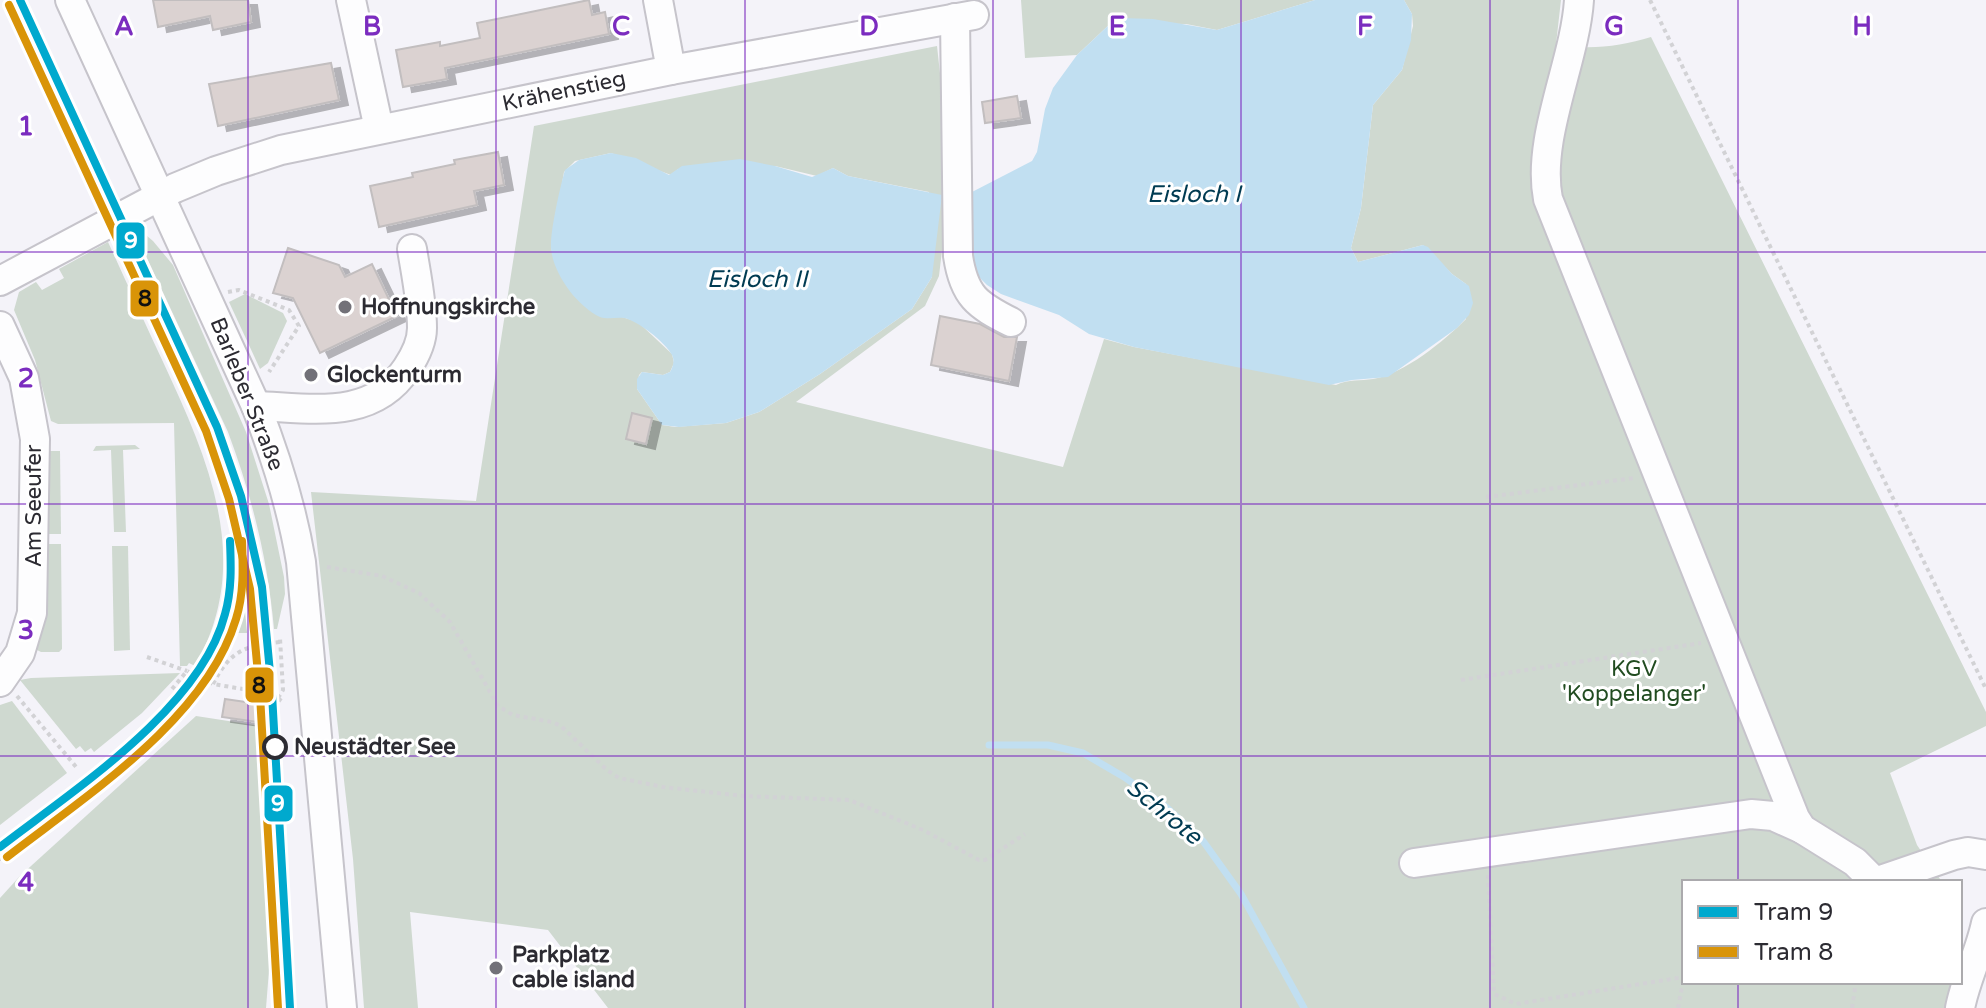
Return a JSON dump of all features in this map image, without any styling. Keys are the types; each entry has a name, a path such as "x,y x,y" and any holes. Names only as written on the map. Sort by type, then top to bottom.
{"street":[{"name":"Barleber Straße","path":"70,0 256,406 279,469 301,562 342,1008"},
{"path":"351,0 379,129"},
{"path":"658,0 671,70"},
{"path":"1579,0 1549,146 1546,191 1656,475 1802,829"},
{"name":"Krähenstieg","path":"0,281 160,195 216,171 281,150 671,70 965,16 958,256 961,273 973,298 989,311 1011,322"},
{"path":"256,406 348,406 376,399 397,381 415,353 422,330 412,249"},
{"name":"Am Seeufer","path":"0,326 24,378 35,439 32,613 24,644 2,681"},
{"path":"1414,863 1751,814 1773,816 1802,829 1855,862 1873,880"},
{"path":"1881,880 1961,853 1986,855"},
{"path":"1960,1008 1967,979 1985,935"}],"path":[{"path":"1650,0 1986,689"},
{"path":"222,293 239,290 289,310 299,326 270,372 260,377"},
{"path":"1486,497 1656,475"},
{"path":"301,562 382,576 419,593 450,622 498,706 513,715 561,726 619,778 663,787 743,796 849,800 895,818 982,860 1025,834"},
{"path":"1461,680 1723,640"},
{"path":"213,684 223,665 241,650 255,644 281,642"},
{"path":"147,657 213,684 272,694 283,702"},
{"path":"172,689 187,671"},
{"path":"2,681 77,768"},
{"path":"1487,852 1494,994 1516,1004 1682,977"},
{"path":"1678,1008 1683,984"},
{"path":"1852,1008 1856,984"}],"green space":[{"path":"1021,0 1315,0 1217,30 1186,24 1111,23 1077,55 1025,58"},
{"name":"KGV 'Koppelanger'","path":"1404,0 1561,0 1556,44 1604,46 1651,37 1986,712 1986,726 1890,773 1917,845 1941,880 1682,880 1682,984 1952,984 1947,1008 608,1008 548,930 410,912 418,1008 364,1008 353,859 311,492 476,501 534,126 937,46 951,174 939,276 925,306 796,402 1063,467 1104,339 1336,385 1398,371 1435,346 1466,319 1466,284 1423,245 1358,262 1351,248 1361,208 1373,105 1402,70 1413,26 1412,14","holes":["611,153 671,175 678,169 775,166 817,176 833,168 848,176 929,192 932,277 912,309 820,374 759,412 726,423 675,427 662,425 637,389 642,372 663,375 670,372 674,363 672,354 638,322 622,317 557,267 551,248 564,172 575,161"]},
{"path":"133,228 153,241 173,265 246,432 269,504 284,577 285,594 277,629 274,629 258,529 228,432"},
{"path":"108,242 181,401 209,475 218,513 223,551 221,589 212,627 195,666 189,663 180,666 174,423 58,424 51,421 35,360 14,310 19,292 36,282 42,290 64,278 59,269"},
{"path":"245,294 283,313 287,321 268,363 260,369 229,302"},
{"path":"135,445 140,449 123,450 126,532 114,532 111,450 93,451 96,446"},
{"path":"46,451 60,451 61,534 47,534"},
{"path":"234,506 253,584 259,633 229,633 237,602 240,570"},
{"path":"47,544 61,544 62,649 59,652 35,649 46,606"},
{"path":"112,546 128,546 130,650 114,651"},
{"path":"180,673 142,713 94,752 91,748 85,752 80,746 76,749 20,680 31,678"},
{"path":"12,701 67,773 0,825 0,705"},
{"path":"196,716 261,726 272,932 266,1008 0,1008 0,898 20,876"}],"water":[{"name":"Eisloch I","path":"1315,0 1404,0 1412,14 1411,40 1402,70 1373,105 1361,208 1351,248 1358,262 1423,245 1428,247 1452,274 1469,286 1473,303 1469,315 1457,328 1388,377 1329,385 1134,347 1089,334 1059,315 1001,294 977,275 973,255 972,192 1032,161 1053,88 1077,55 1111,23 1121,18 1153,19 1217,30"},
{"name":"Eisloch II","path":"611,153 636,158 669,175 682,166 740,159 812,177 833,168 848,176 942,195 932,277 912,309 820,374 759,412 726,423 679,427 662,425 637,389 637,379 642,372 663,375 670,372 673,359 669,350 636,323 624,318 600,317 591,312 561,278 551,248 565,170 579,160"}],"building":[{"path":"153,0 248,0 251,22 213,30 210,16 158,27"},
{"path":"589,0 592,15 605,12 609,34 445,68 447,79 403,87 396,50 480,38 477,23"},
{"path":"331,63 339,100 218,126 209,84"},
{"path":"1017,96 1021,118 985,123 982,102"},
{"path":"498,152 504,185 474,191 477,205 379,227 370,186 455,164 454,160"},
{"name":"Hoffnungskirche","path":"288,248 339,265 345,277 372,264 397,316 320,353 293,298 273,293"},
{"path":"940,316 980,324 1004,337 1017,337 1009,381 931,365"},
{"path":"632,413 652,418 646,444 626,439"},
{"path":"225,699 260,704 257,722 222,717"}],"waterway":[{"name":"Schrote","path":"989,745 1048,745 1083,753 1165,806 1203,841 1241,894 1304,1008"}],"tram line":[{"name":"9","path":"20,0 217,427 241,496 262,587 272,694 290,1008"},
{"name":"8","path":"9,5 206,431 229,499 250,589 260,695 278,1008"},
{"name":"9","path":"0,847 131,744 163,714 190,682 211,649 225,614 230,587 230,541"},
{"name":"8","path":"7,857 107,781 171,722 199,690 221,655 239,610 242,541"},
{"path":"0,860 45,814"},
{"path":"278,1008 285,899"}],"place":[{"name":"Hoffnungskirche","path":"345,307"},
{"name":"Glockenturm","path":"311,375"},
{"name":"Neustädter See","path":"275,747"},
{"name":"Parkplatz cable island","path":"496,968"}]}
